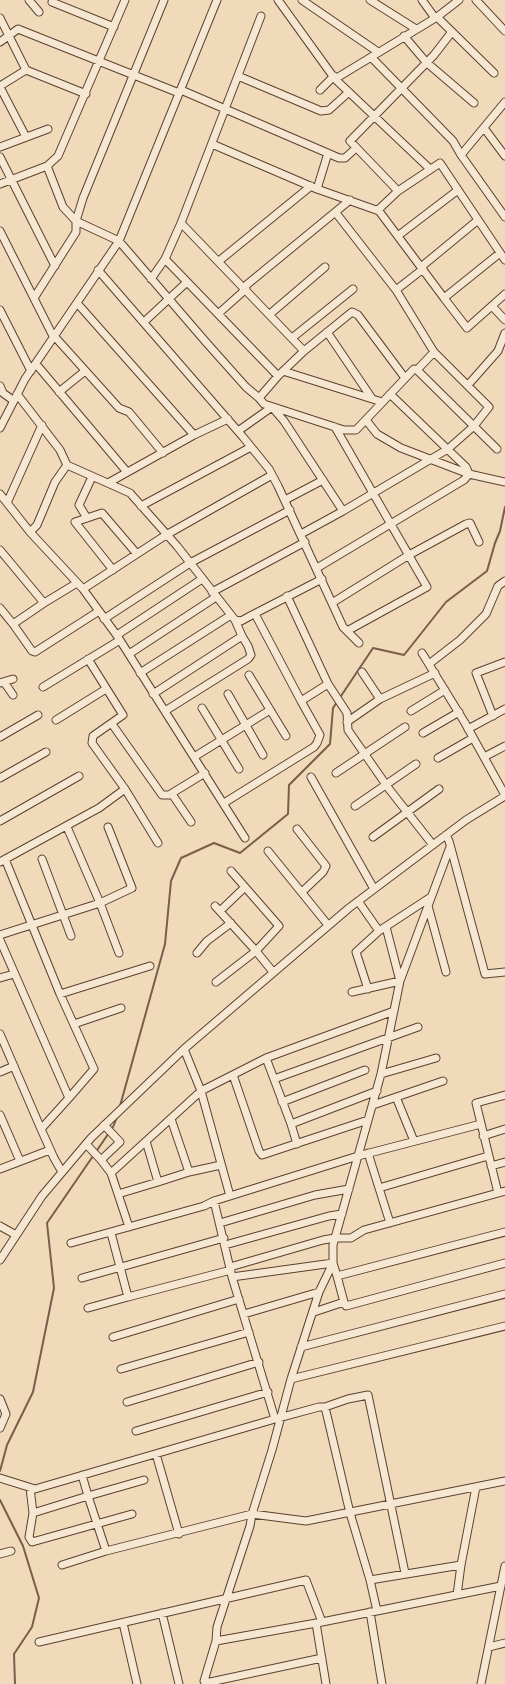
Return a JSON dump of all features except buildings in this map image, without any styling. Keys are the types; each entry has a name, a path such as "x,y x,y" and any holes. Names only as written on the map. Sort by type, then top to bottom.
{"street":[{"path":"29,0 39,12"},
{"path":"0,184 47,166 58,156 125,0"},
{"path":"34,298 76,232 76,221 82,198 165,0"},
{"path":"0,428 33,367 55,338 119,241 217,0"},
{"path":"278,0 334,77 430,169"},
{"path":"284,9 290,0"},
{"path":"302,0 374,54 400,88 453,141 505,217"},
{"path":"370,0 416,29"},
{"path":"422,0 436,18 494,73"},
{"path":"320,90 334,77 436,18 459,0"},
{"path":"476,0 505,31"},
{"path":"52,2 114,27"},
{"path":"151,279 165,260 181,223 261,16"},
{"path":"0,18 26,70 86,94"},
{"path":"0,42 18,29 343,159 356,148"},
{"path":"398,191 350,141 451,33"},
{"path":"404,36 426,62 474,103"},
{"path":"26,70 0,87 26,137"},
{"path":"238,76 321,111 329,110 349,92"},
{"path":"461,155 505,102"},
{"path":"484,128 505,156"},
{"path":"0,147 48,129"},
{"path":"213,144 314,187 378,210 467,328 505,294"},
{"path":"219,261 314,187 328,153"},
{"path":"0,157 55,266"},
{"path":"378,210 398,191 440,163 503,256 444,298"},
{"path":"47,166 63,207 76,221 119,241 246,387 264,404 336,428 356,430 405,378 414,369 417,370 434,352"},
{"path":"399,235 458,190"},
{"path":"218,314 245,288 350,200"},
{"path":"301,534 448,449 474,426 489,406 434,352 396,290 336,213"},
{"path":"396,290 478,220"},
{"path":"181,223 304,351"},
{"path":"0,231 55,338 119,408 129,412 164,453"},
{"path":"165,260 280,373 382,402"},
{"path":"270,314 325,267"},
{"path":"98,270 228,419 272,475 332,603 347,631 359,644"},
{"path":"144,322 187,282"},
{"path":"292,338 353,289"},
{"path":"77,303 194,435"},
{"path":"492,306 505,320"},
{"path":"0,310 33,367 59,392 127,472"},
{"path":"259,398 280,373 352,312 358,315 405,378"},
{"path":"327,332 371,398"},
{"path":"468,385 498,351 505,333"},
{"path":"59,392 85,370"},
{"path":"417,370 497,449"},
{"path":"0,386 3,397 16,398 42,425 60,450 67,465 130,493 233,618 251,656 165,711"},
{"path":"390,394 466,467 469,474"},
{"path":"238,431 272,406"},
{"path":"272,406 343,511"},
{"path":"108,483 194,435 228,419"},
{"path":"366,420 377,434 388,441 469,474 504,482"},
{"path":"7,503 42,425"},
{"path":"336,428 428,587 347,631"},
{"path":"141,506 251,447"},
{"path":"30,532 37,525 55,482 67,465"},
{"path":"317,568 464,480 469,474"},
{"path":"83,589 166,535 272,475"},
{"path":"87,518 79,505 92,477"},
{"path":"285,500 323,480"},
{"path":"0,494 30,532 83,589 99,611 129,654 245,838"},
{"path":"104,619 190,563 290,510"},
{"path":"113,570 75,522 102,513 137,554"},
{"path":"332,603 409,555 466,524 470,523 479,542"},
{"path":"129,654 214,594 305,542"},
{"path":"0,550 44,603"},
{"path":"43,687 88,659 202,579"},
{"path":"233,618 241,621 322,579"},
{"path":"429,664 460,640 486,614 498,586 505,581"},
{"path":"13,624 77,583"},
{"path":"287,596 328,684 347,713 348,730 387,786 433,845"},
{"path":"0,608 35,652 99,611"},
{"path":"224,804 314,747 320,735 255,614"},
{"path":"140,673 233,618"},
{"path":"153,694 242,636"},
{"path":"0,1260 42,1197 86,1144 184,1049 358,901 466,820 505,796 459,712 422,652"},
{"path":"88,659 123,714 122,717 93,736 91,741 125,789 158,843"},
{"path":"493,716 476,673 505,662"},
{"path":"363,672 380,699"},
{"path":"347,722 380,699 435,673"},
{"path":"249,675 286,736"},
{"path":"13,679 2,683 13,695"},
{"path":"301,701 328,684"},
{"path":"56,720 106,689"},
{"path":"411,711 445,690"},
{"path":"228,694 263,754"},
{"path":"202,708 239,769"},
{"path":"468,729 505,709"},
{"path":"194,757 270,710"},
{"path":"423,733 459,712"},
{"path":"0,737 38,715"},
{"path":"112,724 160,793 166,796 172,794 205,773"},
{"path":"336,773 405,727"},
{"path":"438,758 473,738"},
{"path":"484,757 505,746"},
{"path":"0,778 46,752"},
{"path":"355,807 416,764"},
{"path":"0,821 79,776"},
{"path":"311,777 374,889"},
{"path":"41,1129 94,1069 60,994 33,923 3,861 99,808 125,789"},
{"path":"373,837 439,789"},
{"path":"172,794 191,822"},
{"path":"66,826 119,953"},
{"path":"0,935 100,903 131,890 132,886 108,827"},
{"path":"297,829 327,866 302,892"},
{"path":"446,835 485,974 505,972"},
{"path":"322,1658 205,1683 204,1681 216,1641 217,1627 250,1526 278,1419 319,1292 333,1263 335,1238 377,1091 400,981 450,847"},
{"path":"268,851 328,925"},
{"path":"42,859 71,936"},
{"path":"216,982 256,951 279,926 231,871"},
{"path":"245,887 217,908 273,972"},
{"path":"368,988 356,952 383,929 430,897"},
{"path":"358,901 383,929 400,981"},
{"path":"428,906 446,972"},
{"path":"197,953 207,941 231,923"},
{"path":"0,940 3,954 69,1098"},
{"path":"60,994 150,966"},
{"path":"0,978 14,974"},
{"path":"352,992 400,981"},
{"path":"74,1024 121,1008"},
{"path":"111,1173 201,1091 266,1058 394,1011"},
{"path":"274,1079 418,1027"},
{"path":"0,1034 50,1150 62,1172"},
{"path":"184,1049 201,1091 230,1196"},
{"path":"266,1058 297,1144"},
{"path":"381,1074 436,1058"},
{"path":"0,1072 14,1066"},
{"path":"282,1102 365,1070"},
{"path":"233,1076 262,1155 368,1120"},
{"path":"373,1105 443,1081"},
{"path":"291,1124 377,1091"},
{"path":"88,1308 231,1271 335,1238 351,1238 364,1230 501,1192 490,1166 476,1104 505,1095"},
{"path":"396,1097 414,1142"},
{"path":"0,1115 20,1161"},
{"path":"171,1119 189,1172"},
{"path":"71,1243 204,1206 368,1153 481,1124"},
{"path":"100,1158 120,1142 105,1127"},
{"path":"483,1136 505,1130"},
{"path":"146,1142 158,1182"},
{"path":"86,1144 111,1173 129,1227"},
{"path":"0,1168 50,1150"},
{"path":"368,1153 390,1223"},
{"path":"379,1188 488,1156"},
{"path":"490,1166 505,1162"},
{"path":"118,1194 189,1172 221,1165"},
{"path":"220,1223 315,1196 349,1189"},
{"path":"214,1201 239,1299 278,1419"},
{"path":"82,1278 224,1241 342,1214"},
{"path":"0,1226 16,1235"},
{"path":"337,1276 505,1232"},
{"path":"111,1233 128,1297"},
{"path":"333,1263 346,1306 505,1263"},
{"path":"231,1271 333,1263"},
{"path":"244,1314 319,1292"},
{"path":"301,1347 505,1294"},
{"path":"113,1336 239,1299"},
{"path":"314,1312 344,1302"},
{"path":"291,1379 505,1326"},
{"path":"121,1369 249,1332"},
{"path":"127,1402 259,1362"},
{"path":"136,1431 268,1392"},
{"path":"0,1478 35,1489 368,1395 405,1573"},
{"path":"0,1399 6,1414 0,1428"},
{"path":"325,1407 350,1513 370,1580 382,1684"},
{"path":"156,1454 179,1534"},
{"path":"82,1475 106,1551"},
{"path":"33,1513 144,1480"},
{"path":"62,1565 106,1551 252,1514 306,1521 505,1481"},
{"path":"457,1595 476,1487"},
{"path":"30,1488 33,1513 29,1537 32,1542 132,1514"},
{"path":"0,1554 11,1551"},
{"path":"370,1580 461,1565"},
{"path":"481,1684 505,1566"},
{"path":"39,1642 306,1580 319,1623 326,1684"},
{"path":"216,1641 319,1623 501,1586"},
{"path":"162,1613 178,1684"},
{"path":"123,1623 137,1684"},
{"path":"489,1647 505,1643"}],"waterway":[{"path":"120,1106 165,944 171,881 181,858 214,843 240,853 288,814 289,785 330,744 333,708 373,648 404,655 446,602 487,571 505,507"},
{"path":"0,1471 7,1445 33,1392 54,1288 47,1223 113,1127 117,1117"},
{"path":"0,1500 23,1546 39,1598 32,1627 14,1654 15,1684"}]}
